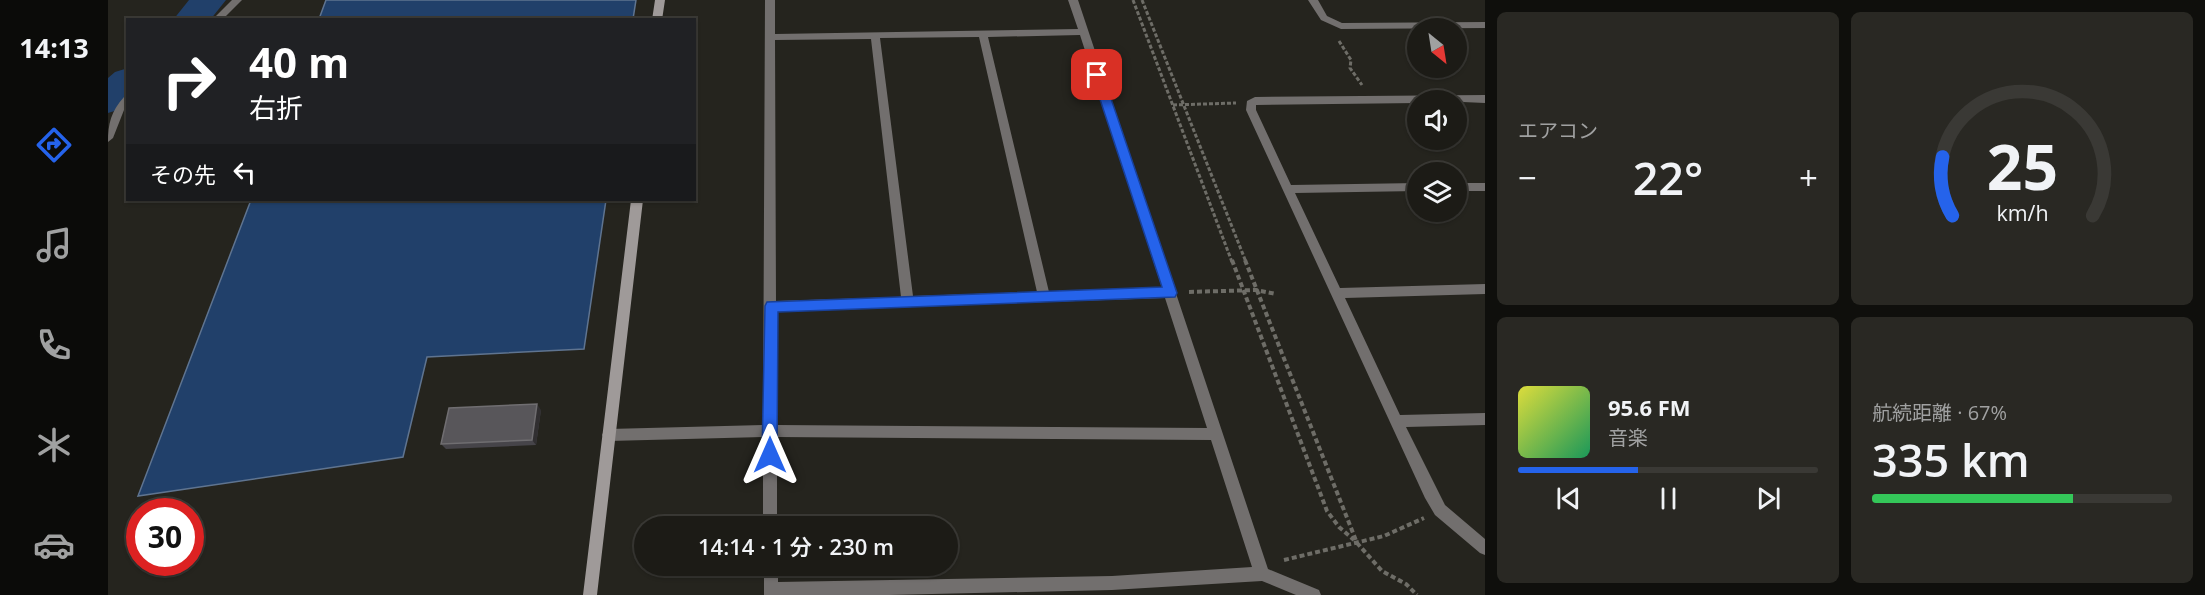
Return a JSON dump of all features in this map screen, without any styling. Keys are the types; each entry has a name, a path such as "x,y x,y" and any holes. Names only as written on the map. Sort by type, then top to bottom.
{"street":[{"path":"218,18 237,0"},
{"path":"657,18 660,0"},
{"path":"770,516 771,0"},
{"path":"1073,0 1262,574"},
{"path":"1313,0 1324,18 1335,24 1485,25"},
{"path":"771,37 1083,32"},
{"path":"983,34 1044,296"},
{"path":"875,35 909,301"},
{"path":"1485,99 1255,101 1251,104 1251,110 1430,493 1440,510 1485,549"},
{"path":"108,138 120,108 126,102"},
{"path":"1467,187 1485,187"},
{"path":"1288,189 1407,188"},
{"path":"590,595 637,201"},
{"path":"1335,292 1485,289"},
{"path":"772,306 1170,293"},
{"path":"1396,421 1485,419"},
{"path":"609,435 769,431 1216,434"},
{"path":"771,576 771,593 1113,589 1262,574 1314,595"}],"path":[{"path":"1133,0 1327,511 1339,527 1382,571 1406,584 1417,595"},
{"path":"1142,0 1357,543"},
{"path":"1335,24 1333,30 1352,60 1350,68 1373,100"},
{"path":"1173,105 1251,104"},
{"path":"1170,293 1256,290 1276,294"},
{"path":"1284,560 1384,536 1440,510"}],"water":[{"path":"326,0 636,0 633,18 319,18"},
{"path":"251,201 606,201 584,349 427,357 403,457 138,496"}],"building":[{"path":"537,404 532,440 441,444 449,408"}],"waterway":[{"path":"192,18 209,0"},
{"path":"108,100 126,83"}],"route":[{"path":"770,455 772,306 1170,293 1097,75"}]}
